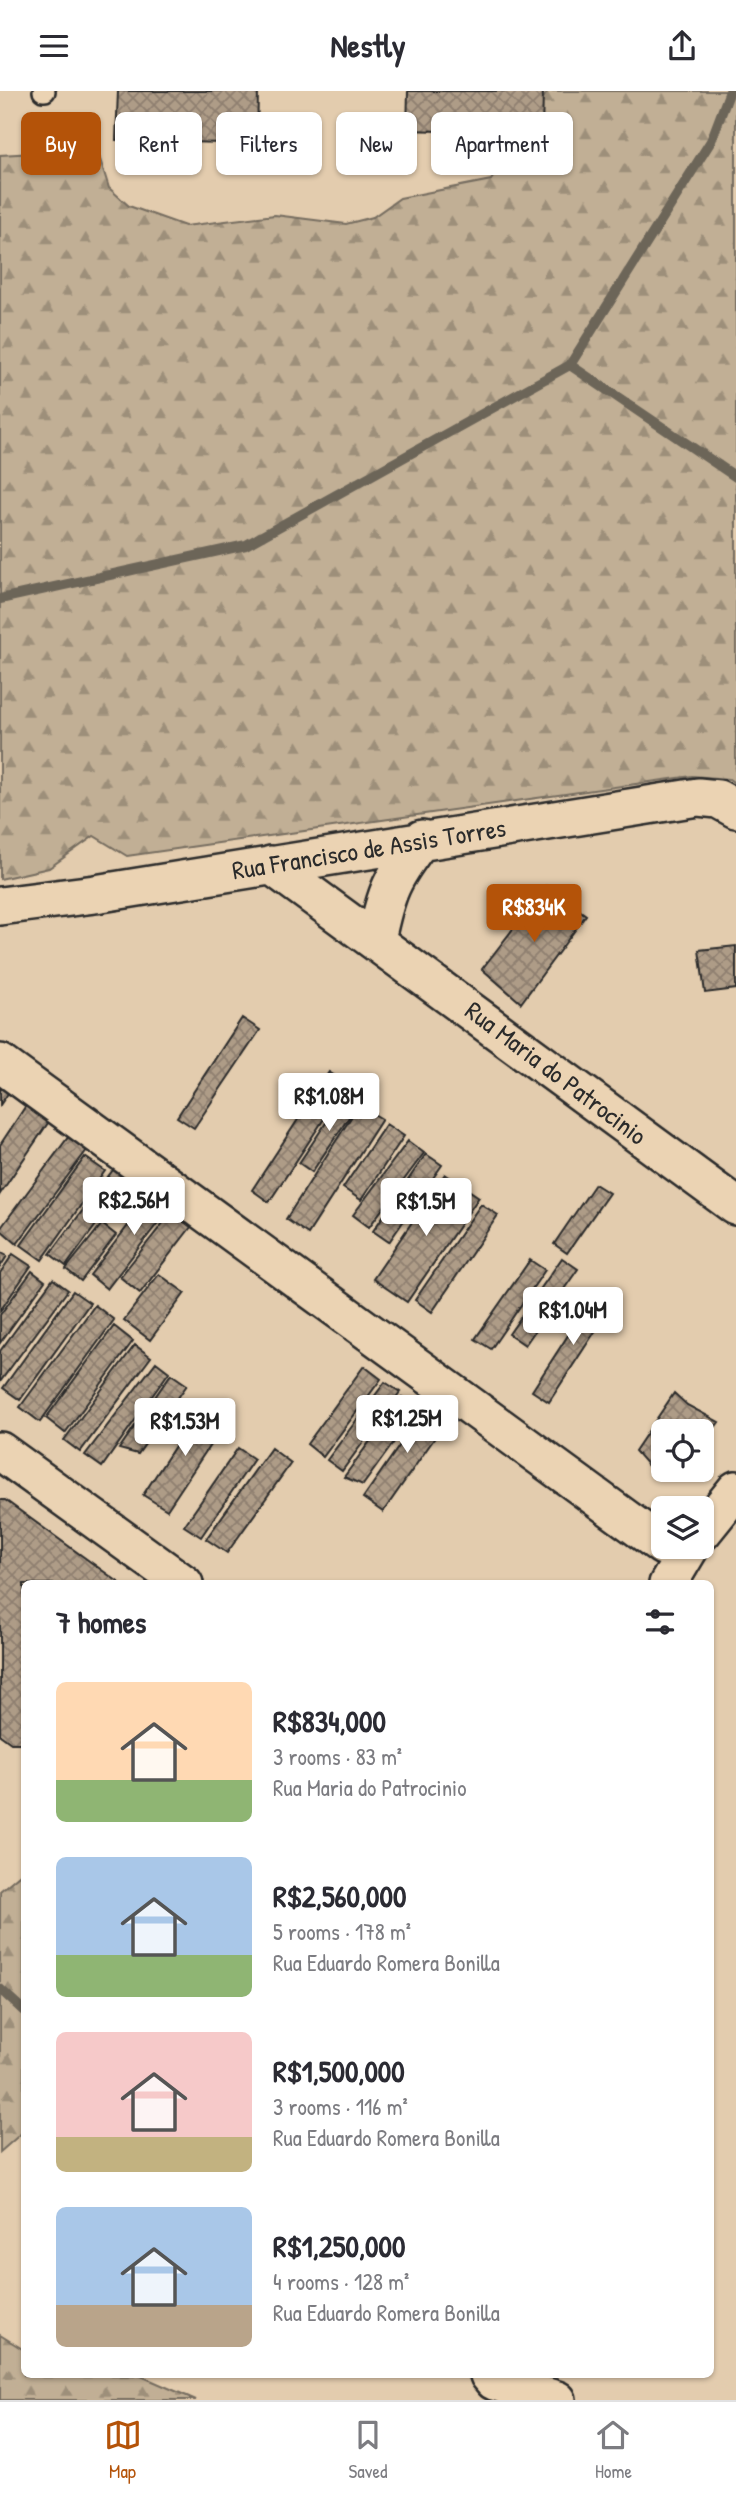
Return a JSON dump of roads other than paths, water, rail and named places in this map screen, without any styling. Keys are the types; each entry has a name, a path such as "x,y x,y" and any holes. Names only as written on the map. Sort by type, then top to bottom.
{"street":[{"name":"Rua Francisco de Assis Torres","path":"0,906 698,797 718,799 736,809"},
{"path":"376,940 385,896 400,867 422,839"},
{"name":"Rua Maria do Patrocinio","path":"271,865 736,1206"},
{"path":"0,1063 651,1533"},
{"path":"0,1451 178,1580"},
{"path":"714,1514 736,1490"},
{"path":"492,2378 557,2400"}],"waterway":[{"path":"0,599 246,545 570,365 711,141 730,91"},
{"path":"570,365 736,477"},
{"path":"0,1989 21,2008"}]}
